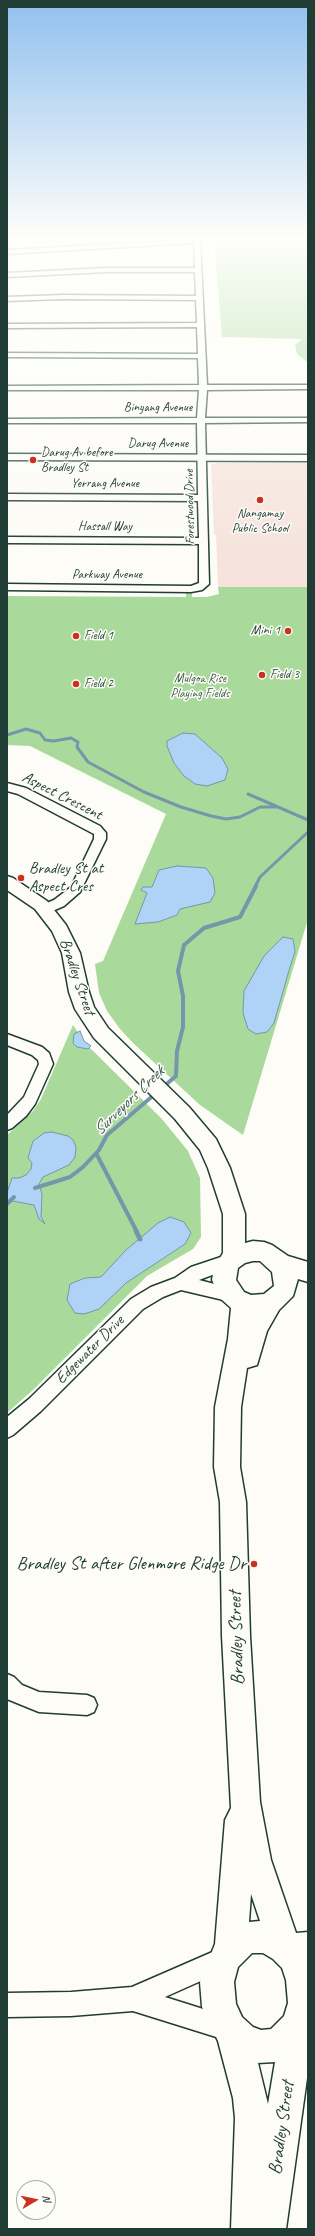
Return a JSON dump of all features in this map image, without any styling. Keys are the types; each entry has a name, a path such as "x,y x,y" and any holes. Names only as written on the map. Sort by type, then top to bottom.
{"street":[{"name":"Forestwood Drive","path":"201,343 203,387 201,420 204,582"},
{"path":"7,355 202,356"},
{"path":"7,388 308,387"},
{"name":"Binyang Avenue","path":"7,421 308,420"},
{"name":"Darug Avenue","path":"7,457 308,458"},
{"name":"Yerrang Avenue","path":"7,497 202,498"},
{"name":"Hassall Way","path":"7,540 203,540"},
{"name":"Parkway Avenue","path":"7,587 191,589 201,587 204,582"},
{"name":"Aspect Crescent","path":"7,787 22,791 96,829 100,833 100,839 76,889 59,903 45,909"},
{"name":"Bradley Street","path":"7,882 29,896 45,909 66,940 73,960 79,992 91,1020 107,1040 193,1124 208,1145 219,1168 234,1214 232,1259"},
{"path":"7,1039 37,1051 46,1060 45,1068 30,1100 21,1112 7,1124"},
{"name":"Bradley Street","path":"234,1214 272,1258"},
{"path":"237,1299 224,1280 226,1268 232,1259 248,1251 272,1258 308,1272"},
{"path":"272,1258 286,1278 276,1298"},
{"name":"Edgewater Drive","path":"7,1429 35,1405 137,1304 157,1292 181,1283 197,1272 232,1259"},
{"path":"181,1283 237,1299 254,1306 276,1298 308,1282"},
{"name":"Bradley Street","path":"233,1502 239,1484 239,1420 248,1354 256,1328 276,1298"},
{"name":"Bradley Street","path":"237,1299 240,1339 228,1407 227,1467 233,1502 236,1636 245,1802 255,1860 294,1948"},
{"path":"7,1684 15,1692 39,1702 87,1705"},
{"name":"Bradley Street","path":"228,1954 243,1774"},
{"path":"7,2005 71,2004 133,1999 228,1954 241,1941 252,1937 263,1937 275,1940 294,1948 295,1958 303,1980 305,2003 302,2017 282,2042 267,2047 252,2045 231,2031 133,1999"},
{"path":"228,1954 218,1976 217,1994 223,2018 231,2031"},
{"name":"Bradley Street","path":"268,2229 302,2017"},
{"name":"Bradley Street","path":"231,2031 250,2098 253,2118 249,2229"}],"shaded area":[{"name":"Nangamay Public School","path":"217,463 308,463 308,587 218,587 211,465"}],"green space":[{"path":"297,343 308,343 308,363 297,354 295,345"},
{"name":"Mulgoa Rise Playing Fields","path":"218,587 308,587 308,919 243,1135 200,1105 133,1043 120,1029 107,1011 99,993 95,964 103,961 166,814 30,746 7,745 7,596 186,597 186,593 192,593 192,597 207,597 219,594"},
{"path":"73,1025 86,1044 162,1119 188,1151 200,1178 201,1237 193,1249 147,1276 34,1389 7,1413 7,1135 33,1111 41,1099"}],"water":[{"path":"183,733 195,734 222,758 228,769 225,780 207,786 195,784 184,776 174,763 167,746 167,741"},
{"path":"177,866 206,868 213,878 215,893 210,902 180,909 177,915 158,922 135,924 147,893 141,890 143,887 152,887 159,870"},
{"path":"283,937 293,939 295,952 274,1023 267,1032 256,1034 248,1029 243,1013 244,991 264,956"},
{"path":"80,1031 84,1041 91,1046 88,1049 77,1047 73,1043 74,1034"},
{"path":"52,1132 68,1136 73,1140 76,1147 75,1157 69,1165 43,1177 39,1184 42,1194 41,1217 45,1224 39,1219 34,1205 7,1200 7,1193 12,1178 19,1178 26,1175 31,1169 32,1163 28,1158 33,1141 44,1133"},
{"path":"170,1217 184,1222 191,1233 185,1244 126,1283 99,1309 84,1314 75,1313 67,1300 70,1284 85,1278 101,1277 126,1250 158,1223"}],"waterway":[{"path":"7,735 26,729 40,733 45,740 54,741 71,738 78,742 77,747 88,762 144,792 181,807 211,816 226,819 240,817 260,807 277,807"},
{"path":"248,794 308,820"},
{"name":"Surveyors Creek","path":"255,887 260,877 308,832"},
{"name":"Surveyors Creek","path":"162,1088 176,1076 177,1051 183,1027 183,996 178,971 184,945 204,928 240,917 256,886"},
{"name":"Surveyors Creek","path":"96,1153 107,1135 155,1094"},
{"name":"Surveyors Creek","path":"35,1188 70,1177 83,1167 96,1153"},
{"path":"96,1153 137,1232"},
{"name":"Surveyors Creek","path":"7,1204 14,1197"},
{"path":"136,1231 140,1239"}],"place":[{"name":"Darug Av before Bradley St","path":"33,460"},
{"name":"Nangamay Public School","path":"260,500"},
{"name":"Mini 1","path":"288,631"},
{"name":"Field 1","path":"76,636"},
{"name":"Field 3","path":"262,675"},
{"name":"Field 2","path":"76,684"},
{"name":"Bradley St at Aspect Cres","path":"21,878"},
{"name":"Bradley St after Glenmore Ridge Dr","path":"254,1564"}]}
